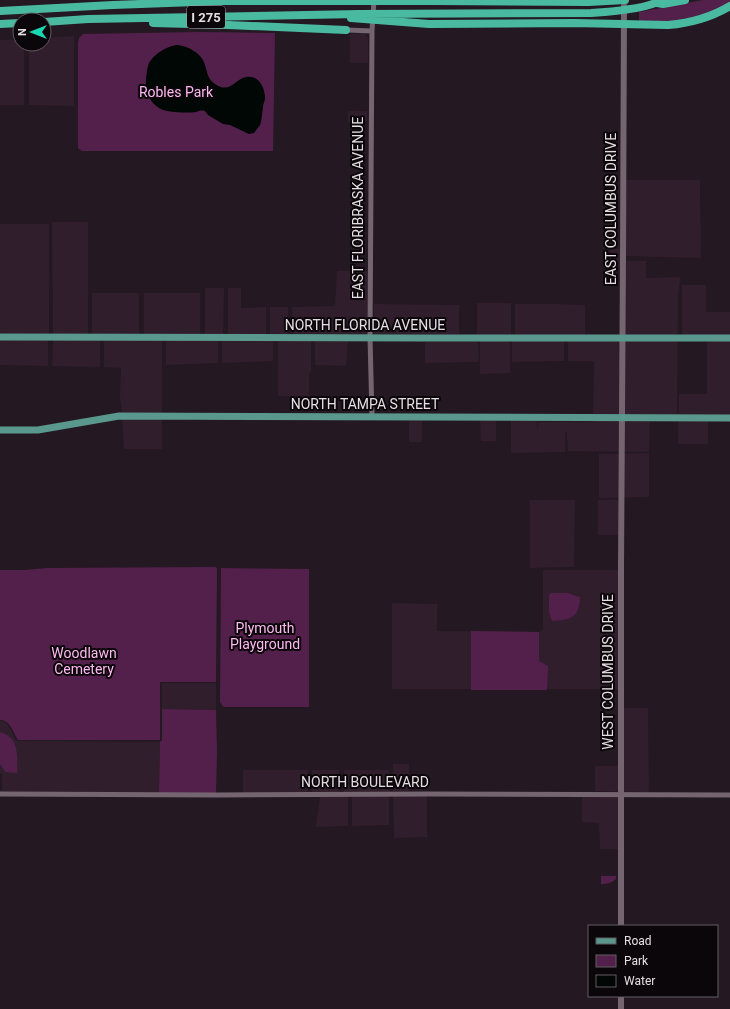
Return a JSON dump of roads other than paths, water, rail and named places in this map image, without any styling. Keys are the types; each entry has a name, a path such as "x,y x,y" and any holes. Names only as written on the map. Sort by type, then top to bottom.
{"highway":[{"name":"I 275","path":"0,11 128,2 515,0 605,2 625,0"},
{"path":"384,17 591,13 637,8 659,1 663,4 685,0"},
{"path":"384,17 429,24 602,23 668,25 707,18 730,6"},
{"name":"I 275","path":"52,21 88,19 323,14 384,17"},
{"path":"88,19 170,24 346,30"},
{"path":"0,24 12,23"}],"main road":[{"name":"EAST COLUMBUS DRIVE","path":"622,418 625,0"},
{"name":"NORTH FLORIDA AVENUE","path":"0,337 730,338"},
{"name":"NORTH TAMPA STREET","path":"0,430 38,430 119,416 730,418"},
{"name":"WEST COLUMBUS DRIVE","path":"621,925 620,795 622,418"},
{"path":"621,997 621,1009"}],"street":[{"name":"EAST FLORIBRASKA AVENUE","path":"372,417 370,337 372,31 374,0"},
{"path":"346,30 372,31"},
{"name":"NORTH BOULEVARD","path":"0,794 730,795"}],"water":[{"path":"177,45 186,47 198,54 203,61 208,76 215,84 221,87 226,88 246,77 257,79 264,91 265,99 261,123 254,133 249,134 230,125 223,124 208,115 205,111 172,112 159,108 151,101 146,87 147,69 149,63 161,51"}],"park label":[{"name":"Robles Park","path":"176,92"},
{"name":"Plymouth Playground","path":"265,636"},
{"name":"Woodlawn Cemetery","path":"84,662"}]}
